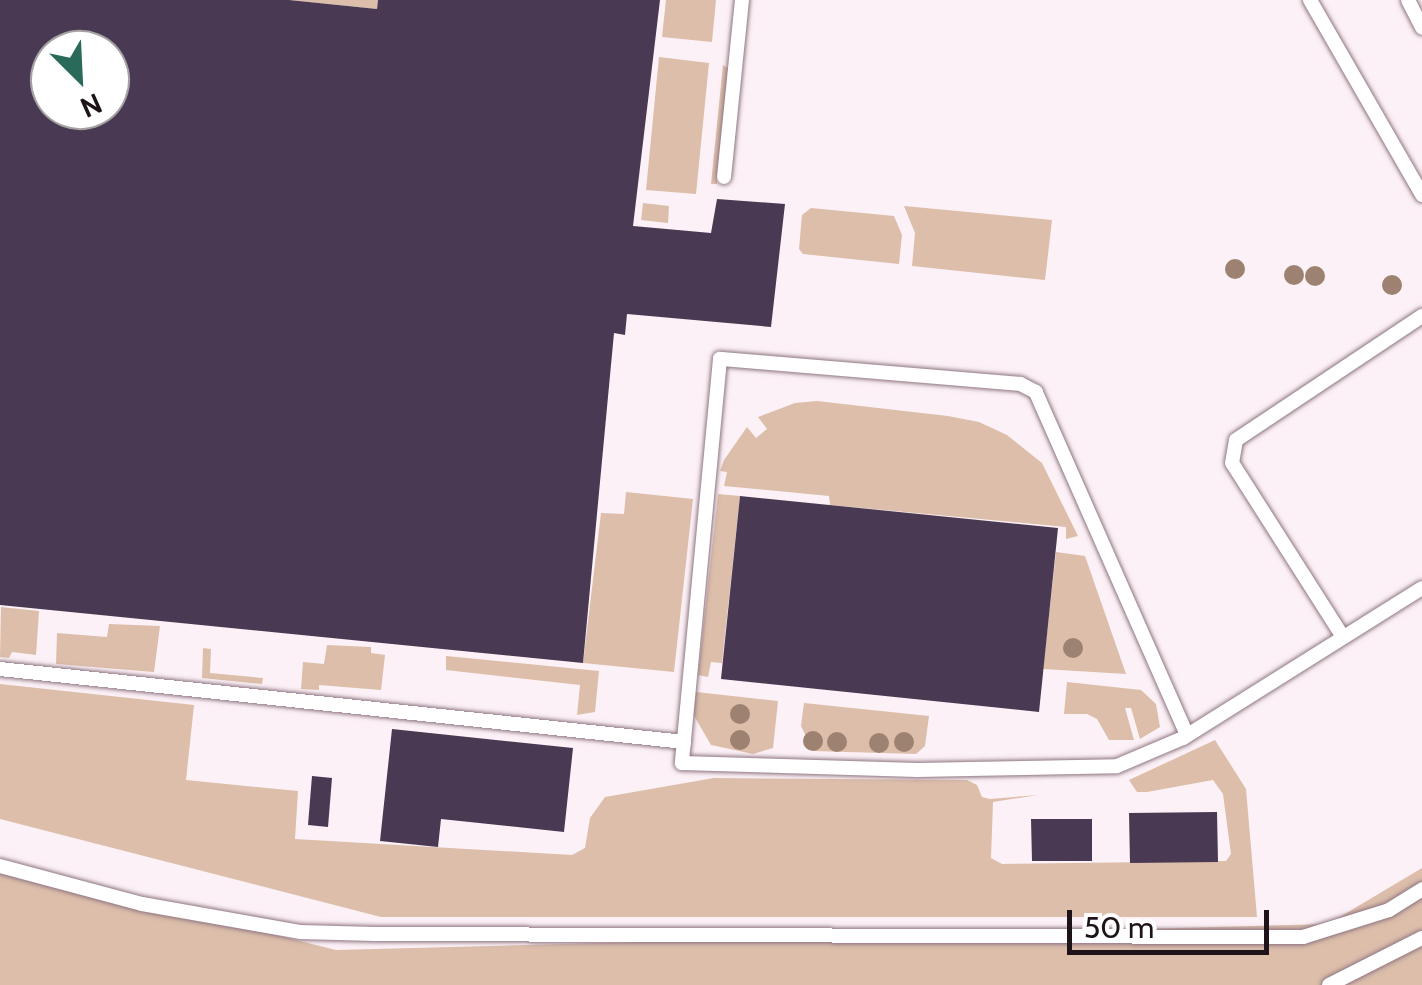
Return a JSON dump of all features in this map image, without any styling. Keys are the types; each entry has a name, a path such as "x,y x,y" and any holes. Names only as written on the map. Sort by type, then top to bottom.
{"lane":[{"path":"724,177 742,0"},
{"path":"1310,0 1422,195"},
{"path":"1408,0 1422,28"},
{"path":"1344,637 1232,463 1236,440 1422,316"},
{"path":"1186,735 1036,392 1020,384 720,359 682,762 935,770 1117,766 1186,735 1422,588"},
{"path":"0,669 684,742"},
{"path":"0,866 142,904 300,932 375,934 1303,936 1389,910 1422,890"},
{"path":"1329,985 1422,938"}],"shaded area":[{"path":"289,0 378,0 377,9"},
{"path":"666,0 716,0 712,42 662,37"},
{"path":"659,57 709,63 696,194 646,190"},
{"path":"723,65 729,69 717,184 711,184"},
{"path":"643,203 669,206 668,223 641,220"},
{"path":"904,206 1052,220 1045,280 912,266 915,233"},
{"path":"811,208 894,216 902,235 899,264 803,254 799,249 802,215"},
{"path":"817,401 948,416 979,422 1007,435 1042,463 1078,536 1066,539 1066,527 830,505 829,496 724,486 727,472 720,471 724,460 747,427 756,438 767,429 758,417 795,403"},
{"path":"626,492 693,499 674,672 583,663 601,513 624,514"},
{"path":"718,494 740,496 722,663 711,662 708,677 698,675"},
{"path":"1056,552 1085,556 1126,674 1043,669"},
{"path":"1,607 39,611 36,655 12,652 9,658 0,657"},
{"path":"109,624 160,626 154,672 56,664 57,633 107,637"},
{"path":"327,645 371,647 371,653 385,655 381,690 319,685 319,690 301,689 303,662 324,664"},
{"path":"203,648 211,649 210,673 263,678 262,684 202,678"},
{"path":"446,656 599,671 595,712 577,715 580,685 446,670"},
{"path":"1067,682 1141,690 1156,704 1160,727 1140,739 1131,708 1125,708 1134,740 1109,740 1097,719 1087,714 1064,714"},
{"path":"0,684 194,705 186,780 298,791 295,839 572,855 585,848 590,818 605,797 714,778 967,780 977,785 982,797 990,799 1038,795 993,802 991,858 1002,864 1226,861 1231,854 1223,794 1213,780 1137,792 1129,780 1215,740 1246,789 1257,917 381,917 0,819"},
{"path":"696,692 778,701 773,748 753,754 711,745 693,714"},
{"path":"804,703 929,716 925,746 916,754 813,751 801,726"},
{"path":"0,866 336,950 1328,924 1422,868 1422,985 0,985"}],"building":[{"path":"0,0 289,0 377,9 378,0 660,0 633,226 711,233 717,199 785,204 771,327 627,314 625,335 614,333 583,663 0,605"},
{"path":"740,496 1058,528 1039,712 721,679"},
{"path":"392,729 573,748 564,832 441,819 438,847 380,841"},
{"path":"312,776 332,778 328,827 308,825"},
{"path":"1217,812 1218,862 1130,863 1129,813"},
{"path":"1031,819 1092,819 1092,861 1032,861"}]}
